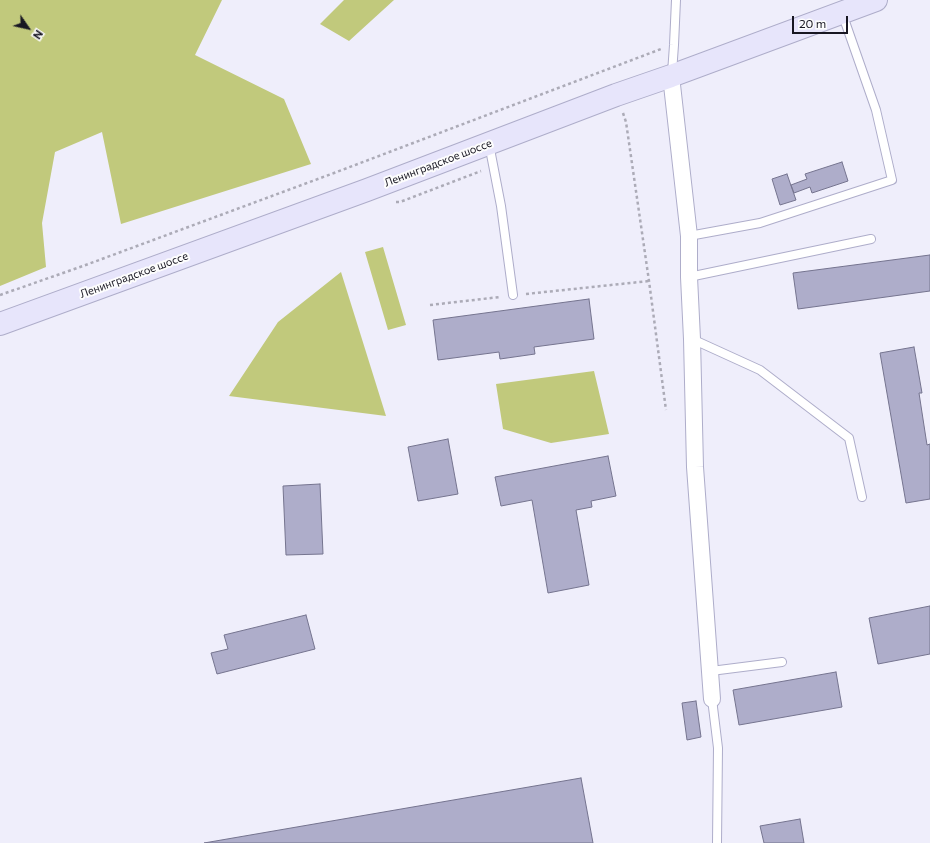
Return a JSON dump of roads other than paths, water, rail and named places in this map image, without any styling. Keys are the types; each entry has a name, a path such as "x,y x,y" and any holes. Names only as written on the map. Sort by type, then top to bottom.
{"main road":[{"name":"Ленинградское шоссе","path":"0,324 367,190 616,95 876,0"}],"street":[{"path":"671,76 689,236 695,467 712,699"}],"lane":[{"path":"671,76 676,0"},
{"path":"689,236 760,223 892,180 876,110 842,12"},
{"path":"489,143 501,206 513,295"},
{"path":"689,277 871,239"},
{"path":"692,339 760,370 849,438 862,497"},
{"path":"711,671 782,662"},
{"path":"712,699 718,748 717,843"}]}
